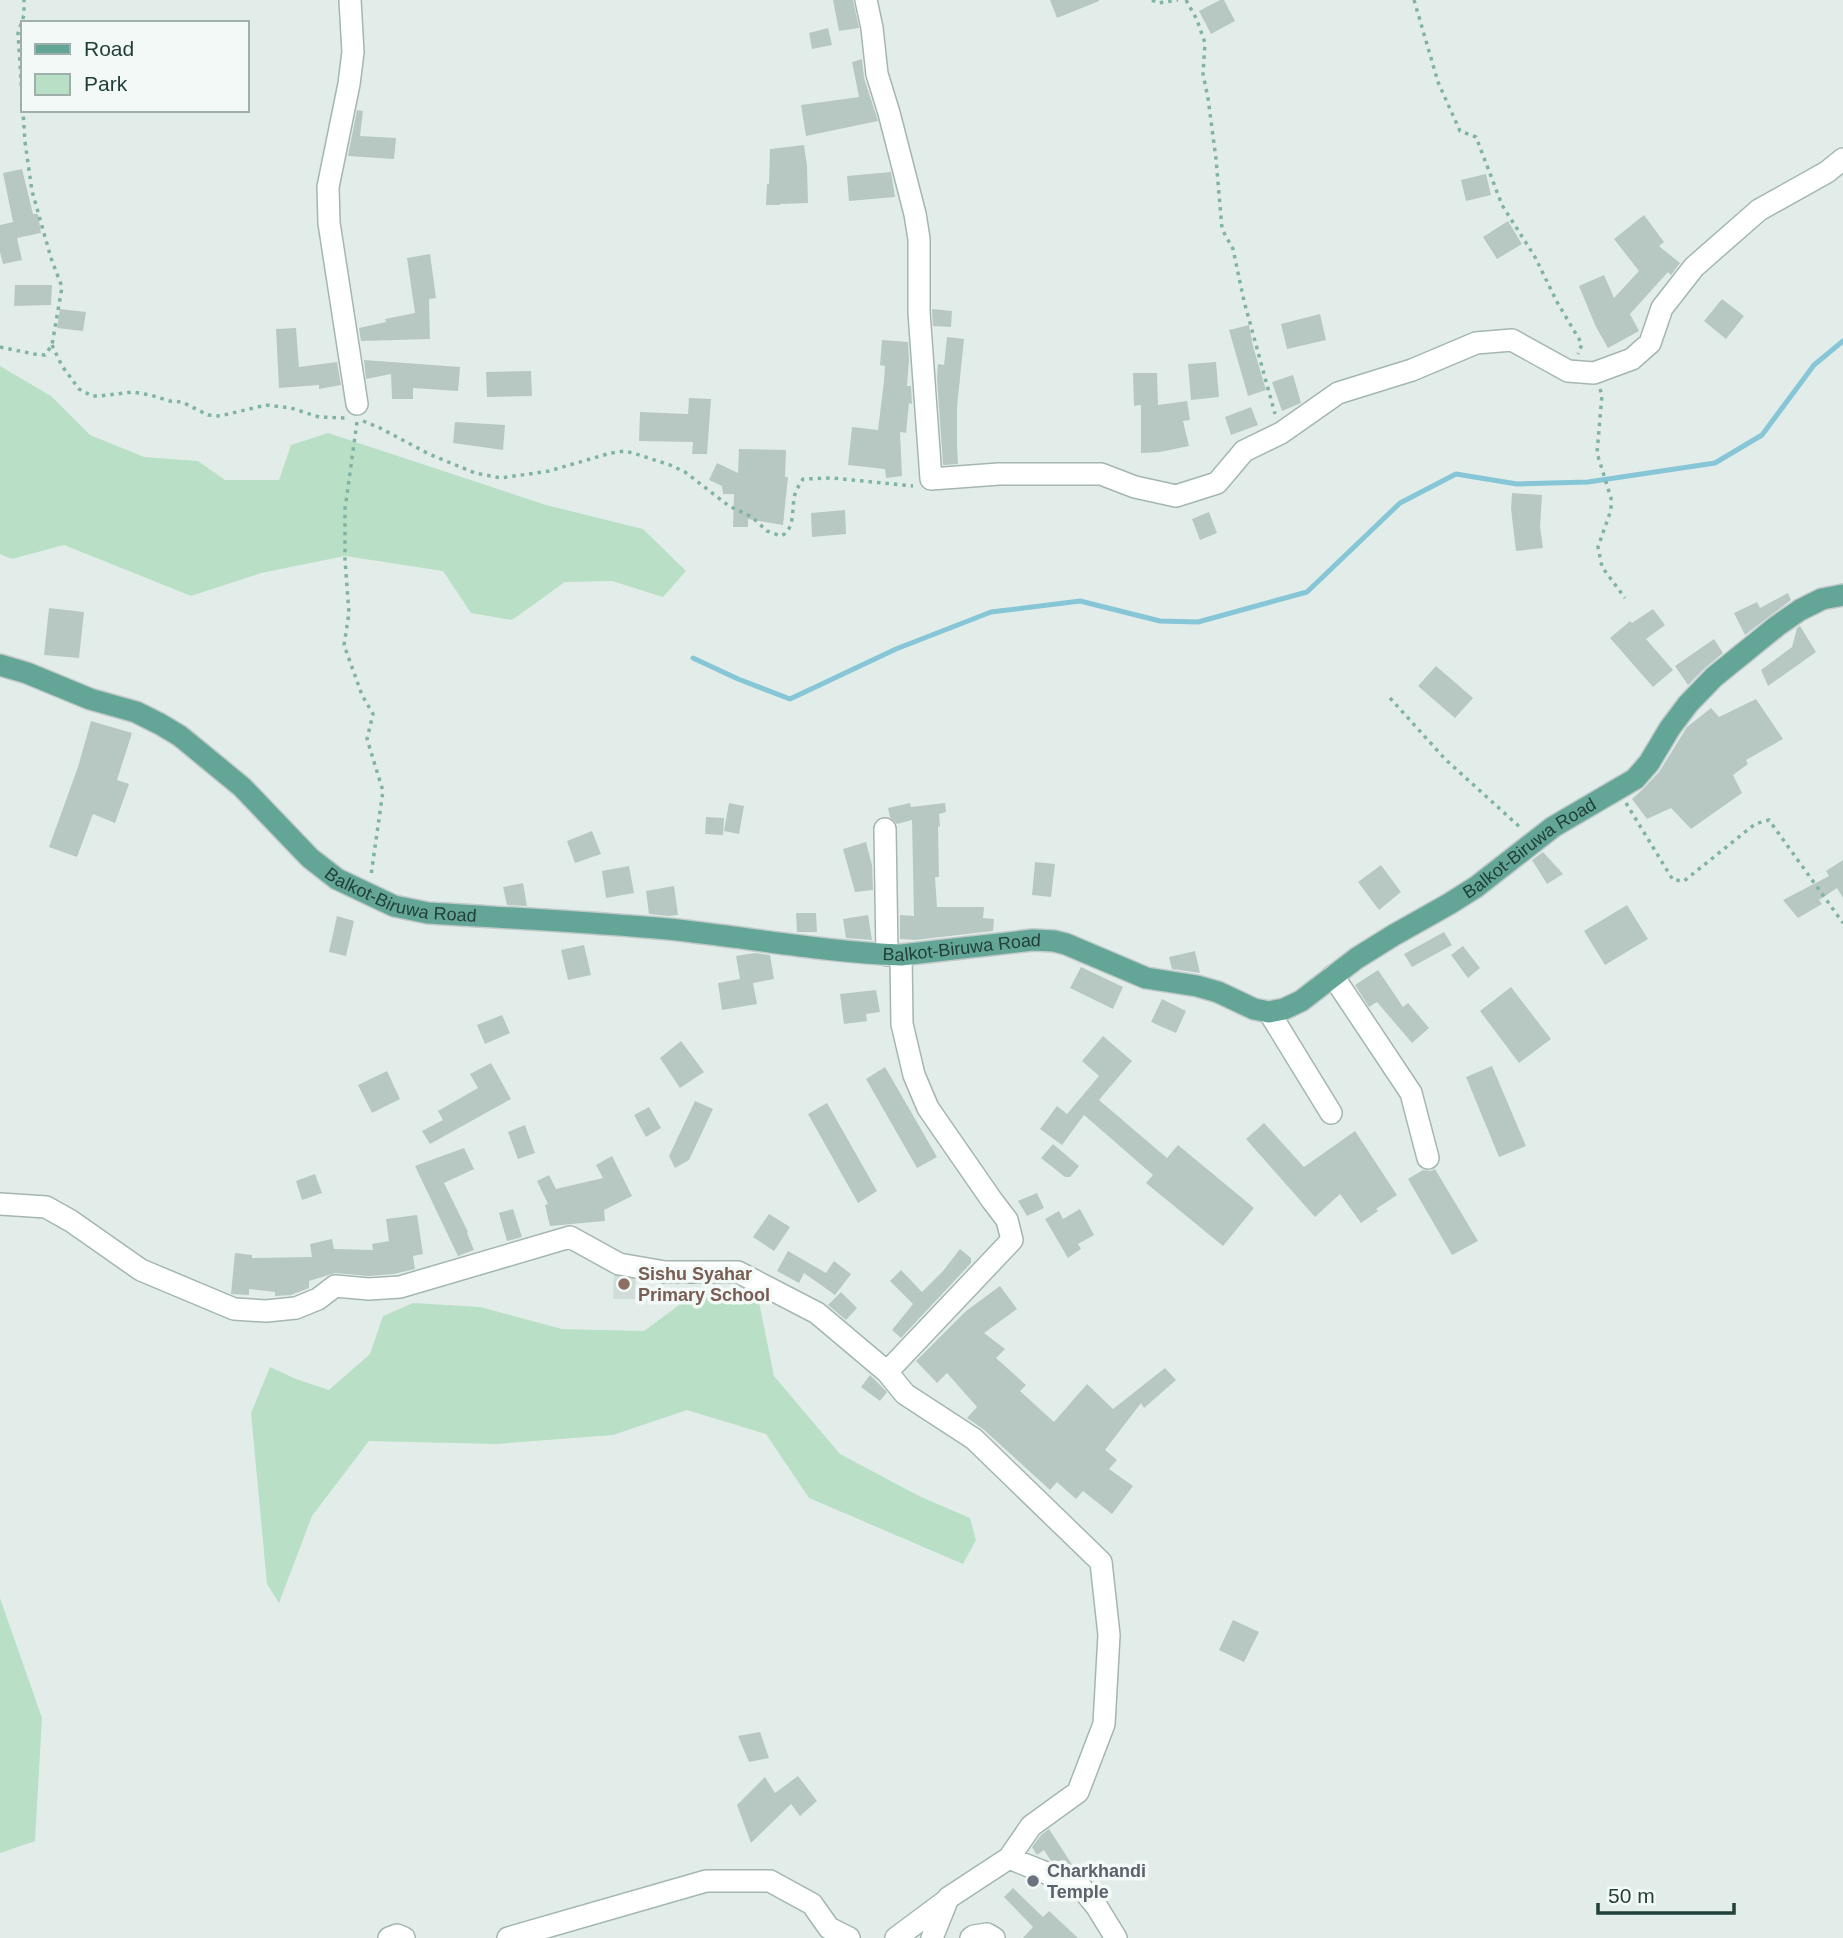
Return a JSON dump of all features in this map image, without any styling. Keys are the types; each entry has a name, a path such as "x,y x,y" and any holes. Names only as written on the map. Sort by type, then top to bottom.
{"main road":[{"name":"Balkot-Biruwa Road","path":"0,664 90,699 136,712 180,736 242,788 310,858 337,879 394,906 428,913 668,929 851,953 894,955 1022,941 1054,941 1146,978 1197,986 1218,992 1254,1009 1269,1012 1301,1001 1357,958 1467,892 1553,827 1635,779 1649,763 1670,727 1714,677 1800,610 1822,599 1843,595"}],"street":[{"path":"350,0 353,52 328,187 329,223 357,412"},
{"path":"866,0 877,74 915,214 919,239 919,312 931,479 999,474 1101,474 1135,487 1176,496 1217,483 1244,452 1281,433 1338,393 1412,370 1476,343 1511,340 1568,371 1594,373 1632,359 1650,343 1662,308 1694,267 1759,210 1827,172 1843,159"},
{"path":"886,828 894,955 902,1024 914,1075 928,1108 1007,1220 1012,1240 887,1373"},
{"path":"1333,976 1412,1093 1428,1158"},
{"path":"1269,1012 1331,1114"},
{"path":"0,1204 46,1207 71,1221 141,1270 234,1309 266,1311 296,1308 318,1299 335,1286 369,1289 400,1287 570,1237 619,1264 665,1272 738,1272 817,1313 887,1373 905,1394 974,1439 1101,1562 1109,1635 1104,1724 1078,1792 1031,1826 1009,1858 948,1898 897,1938"},
{"path":"1009,1858 1081,1886 1116,1938"},
{"path":"508,1938 706,1881 770,1881 813,1904 829,1928 849,1938"},
{"path":"932,1938 948,1898"},
{"path":"971,1938 987,1934 994,1938"},
{"path":"389,1938 397,1935 404,1938"}],"path":[{"path":"22,21 24,0"},
{"path":"1152,0 1158,3 1178,0"},
{"path":"1185,0 1197,20 1205,43 1203,74 1216,159 1222,229 1233,249 1244,301 1281,433"},
{"path":"1414,0 1438,82 1460,131 1476,137 1502,205 1535,257 1582,345 1568,371"},
{"path":"21,24 18,33 21,80"},
{"path":"0,347 45,355 52,345 62,287 32,191 23,112"},
{"path":"52,345 62,366 79,389 92,396 133,392 182,402 208,415 220,416 266,405 291,408 319,417 348,418 357,412"},
{"path":"1594,373 1602,395 1597,453 1611,498 1611,510 1598,547 1602,567 1625,598"},
{"path":"357,412 380,428 429,454 475,473 501,478 549,471 611,453 625,451 636,454 684,472 729,506 752,517 767,531 781,536 787,533 791,523 796,490 803,479 832,478 910,487 931,479"},
{"path":"357,412 345,509 349,613 344,645 362,695 373,714 367,739 383,791 368,895"},
{"path":"1390,698 1445,760 1534,840"},
{"path":"1618,789 1673,880 1684,881 1755,824 1769,820 1843,923"}],"shaded area":[{"name":"Sishu Syahar Primary School","path":"614,1269 636,1269 635,1299 613,1299"}],"green space":[{"path":"0,366 51,396 90,435 144,457 198,461 225,480 279,480 291,445 328,433 546,505 643,529 686,571 663,597 612,581 565,582 512,620 471,613 443,571 345,556 261,573 191,596 64,545 12,559 0,554"},
{"path":"698,1291 758,1297 774,1376 840,1454 919,1496 970,1518 976,1540 963,1564 809,1498 766,1434 687,1410 613,1435 496,1444 369,1441 312,1516 279,1603 267,1584 251,1413 270,1367 329,1390 370,1354 383,1316 413,1303 480,1307 562,1329 644,1331"},
{"path":"0,1598 42,1718 35,1841 0,1853"}],"building":[{"path":"833,0 853,0 859,28 839,31"},
{"path":"1050,0 1099,0 1099,1 1057,18"},
{"path":"1224,0 1235,21 1211,34 1199,11"},
{"path":"828,28 832,45 812,49 809,33"},
{"path":"862,59 864,78 878,121 806,136 801,105 859,97 852,62"},
{"path":"357,110 363,111 360,136 396,138 394,159 348,156"},
{"path":"804,145 808,203 766,205 770,149"},
{"path":"22,169 33,214 38,214 41,233 17,238 22,260 3,264 0,225 13,222 3,173"},
{"path":"891,172 895,197 849,201 847,176"},
{"path":"1486,174 1491,195 1466,201 1461,180"},
{"path":"1644,215 1664,242 1659,246 1680,263 1671,275 1668,272 1630,314 1639,331 1608,348 1579,286 1604,275 1614,298 1639,271 1614,239"},
{"path":"1508,221 1522,244 1497,259 1483,237"},
{"path":"430,254 436,298 429,299 430,339 361,341 359,328 415,313 407,258"},
{"path":"15,285 52,285 51,305 14,306"},
{"path":"1722,299 1744,316 1726,339 1704,321"},
{"path":"60,309 86,312 83,331 57,328"},
{"path":"932,309 952,311 951,327 933,326"},
{"path":"1320,314 1326,340 1287,349 1281,324"},
{"path":"1249,325 1266,390 1248,396 1229,330"},
{"path":"296,328 299,367 337,362 341,385 319,389 319,385 279,388 276,329"},
{"path":"947,337 964,339 957,407 958,464 943,465 937,378 938,364 944,365"},
{"path":"882,340 908,342 907,386 911,386 912,404 909,403 906,433 900,432 902,476 886,478 885,469 848,465 852,427 878,430 885,366 880,365"},
{"path":"364,360 460,367 458,391 413,388 413,399 392,399 391,374 366,379"},
{"path":"1216,362 1219,397 1191,400 1188,364"},
{"path":"531,371 532,396 487,397 486,372"},
{"path":"1133,373 1157,373 1158,405 1187,401 1190,420 1183,421 1189,446 1141,453 1141,405 1134,406"},
{"path":"1293,375 1301,403 1282,411 1272,382"},
{"path":"689,398 711,399 707,454 692,454 693,442 639,441 640,412 688,414"},
{"path":"1251,407 1258,425 1231,435 1225,417"},
{"path":"455,422 505,425 503,450 453,443"},
{"path":"739,449 786,450 785,477 788,477 783,525 748,519 748,527 733,527 734,494 723,494 722,486 709,480 717,463 738,473"},
{"path":"1512,493 1542,495 1540,527 1543,548 1516,551"},
{"path":"845,510 846,534 812,537 811,513"},
{"path":"1209,512 1217,533 1200,540 1192,519"},
{"path":"1788,593 1791,600 1745,635 1734,613 1757,602 1760,608"},
{"path":"49,608 84,612 79,658 44,655"},
{"path":"1653,609 1665,625 1646,639 1673,670 1653,687 1610,638 1630,621 1632,623"},
{"path":"1800,626 1816,652 1768,686 1761,670 1792,647"},
{"path":"1714,639 1723,653 1688,685 1675,666"},
{"path":"1436,666 1473,698 1455,718 1418,686"},
{"path":"1756,699 1783,739 1746,760 1748,764 1733,775 1742,793 1691,829 1671,808 1647,819 1632,799 1659,772 1687,727 1711,708 1719,717"},
{"path":"91,721 132,733 117,780 129,784 115,823 93,814 77,857 49,847 78,767"},
{"path":"729,803 744,806 739,834 724,831"},
{"path":"910,803 911,807 945,803 946,812 939,814 938,827 939,877 935,877 937,907 984,907 983,918 994,919 993,931 915,940 900,939 900,915 914,916 912,820 897,824 890,817 888,808"},
{"path":"706,817 724,818 723,835 705,834"},
{"path":"592,831 601,854 575,863 567,841"},
{"path":"866,842 872,865 873,890 855,892 843,849"},
{"path":"1543,852 1563,874 1547,884 1532,860"},
{"path":"1843,860 1843,898 1837,888 1819,900 1822,904 1798,918 1783,900 1829,876 1826,871"},
{"path":"1035,862 1055,864 1051,897 1032,895"},
{"path":"1381,865 1401,892 1379,910 1358,882"},
{"path":"629,866 634,893 606,898 602,871"},
{"path":"523,883 527,906 507,905 503,887"},
{"path":"674,886 678,915 649,914 646,891"},
{"path":"1627,905 1648,939 1605,965 1584,931"},
{"path":"796,913 816,913 817,932 797,932"},
{"path":"868,915 872,940 846,938 843,919"},
{"path":"337,916 354,921 346,956 329,952"},
{"path":"1444,932 1452,945 1412,967 1404,954"},
{"path":"584,945 591,975 568,980 561,950"},
{"path":"1463,946 1480,968 1468,978 1451,955"},
{"path":"1195,951 1200,973 1172,969 1169,957"},
{"path":"755,953 770,955 774,979 753,983 757,1004 722,1010 718,983 740,979 736,956"},
{"path":"1081,967 1123,987 1113,1009 1070,988"},
{"path":"1378,970 1403,1007 1408,1003 1429,1028 1412,1043 1377,1002 1369,1007 1355,985"},
{"path":"1511,987 1551,1039 1519,1063 1480,1011"},
{"path":"876,990 880,1012 866,1014 867,1021 844,1024 840,994"},
{"path":"1162,999 1186,1011 1176,1033 1151,1022"},
{"path":"502,1015 510,1033 485,1044 477,1025"},
{"path":"1103,1036 1132,1061 1099,1100 1167,1158 1178,1145 1254,1208 1223,1246 1146,1183 1153,1175 1084,1115 1062,1145 1040,1129 1057,1106 1067,1114 1099,1076 1082,1061"},
{"path":"681,1041 704,1072 680,1088 660,1058"},
{"path":"491,1063 511,1099 430,1144 422,1131 443,1120 438,1111 478,1088 470,1074"},
{"path":"1492,1066 1526,1146 1499,1157 1466,1077"},
{"path":"885,1067 937,1157 917,1168 866,1079"},
{"path":"387,1071 400,1099 372,1113 358,1085"},
{"path":"695,1101 713,1109 689,1160 675,1168 669,1156"},
{"path":"827,1103 877,1191 858,1203 808,1114"},
{"path":"649,1107 661,1128 646,1137 634,1115"},
{"path":"1264,1123 1304,1167 1355,1131 1397,1195 1361,1223 1340,1194 1315,1217 1246,1139"},
{"path":"525,1125 535,1153 518,1159 508,1132"},
{"path":"1053,1144 1079,1166 1070,1177 1065,1177 1041,1158"},
{"path":"464,1148 474,1169 444,1183 474,1250 458,1256 415,1166"},
{"path":"612,1156 632,1196 604,1210 605,1221 550,1226 545,1205 548,1204 537,1181 549,1175 556,1189 603,1178 596,1165"},
{"path":"1435,1169 1478,1241 1452,1255 1408,1179 1423,1170"},
{"path":"315,1174 322,1193 302,1200 296,1181"},
{"path":"1037,1193 1044,1208 1027,1216 1018,1201"},
{"path":"513,1209 522,1237 507,1241 499,1213"},
{"path":"1080,1209 1094,1235 1078,1244 1081,1249 1068,1258 1045,1219 1059,1211 1063,1219"},
{"path":"769,1214 790,1227 774,1251 753,1237"},
{"path":"417,1215 423,1254 413,1256 415,1269 369,1276 335,1273 309,1281 309,1288 291,1295 275,1296 275,1292 249,1289 249,1295 231,1294 235,1253 252,1255 252,1258 312,1257 310,1244 332,1239 334,1249 373,1250 372,1244 389,1241 386,1219"},
{"path":"960,1249 971,1258 971,1263 901,1338 892,1330 913,1304 890,1281 901,1270 922,1292"},
{"path":"788,1251 826,1273 834,1261 851,1274 835,1295 804,1273 799,1283 777,1271"},
{"path":"1000,1286 1017,1309 984,1333 1005,1349 996,1358 1026,1385 1020,1391 1054,1422 1087,1384 1113,1409 1165,1368 1176,1380 1144,1408 1141,1403 1105,1450 1117,1460 1109,1469 1133,1486 1112,1514 1083,1491 1076,1499 1057,1482 1050,1490 983,1429 967,1418 977,1407 947,1373 937,1383 916,1361 966,1311"},
{"path":"841,1292 857,1308 846,1320 828,1305"},
{"path":"870,1375 887,1392 880,1401 861,1387"},
{"path":"1233,1620 1259,1632 1244,1662 1219,1650"},
{"path":"760,1732 769,1758 749,1762 738,1736"},
{"path":"798,1776 817,1801 800,1816 791,1804 751,1843 737,1805 765,1777 775,1793"},
{"path":"1049,1829 1073,1866 1069,1868 1051,1861 1044,1850 1037,1855 1032,1847"},
{"path":"1013,1888 1043,1917 1049,1911 1078,1938 1023,1938 1033,1927 1004,1897"}],"waterway":[{"path":"693,658 790,699 896,649 991,612 1080,601 1160,621 1198,622 1307,592 1400,503 1456,474 1517,484 1588,482 1715,463 1762,435 1814,365 1843,341"}],"place":[{"name":"Sishu Syahar Primary School","path":"624,1284"},
{"name":"Charkhandi Temple","path":"1033,1881"}]}
